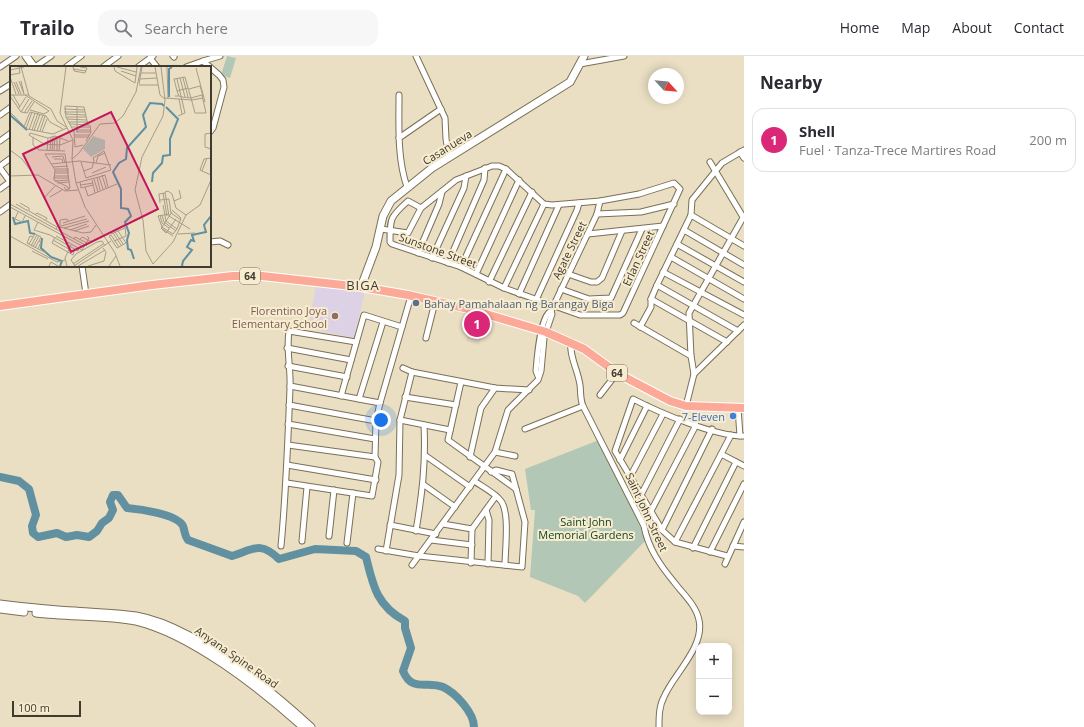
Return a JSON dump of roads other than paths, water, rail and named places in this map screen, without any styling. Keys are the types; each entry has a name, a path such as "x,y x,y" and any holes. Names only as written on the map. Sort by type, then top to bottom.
{"main road":[{"path":"26,56 33,66"},
{"name":"Casanueva","path":"361,287 376,247 386,209 407,187 449,156 570,82 584,56"},
{"name":"64","path":"0,306 152,284 233,276 262,276 361,287 435,302 544,331 584,349 617,373 670,401 686,406 741,408"},
{"name":"Anyana Spine Road","path":"0,604 38,609 136,616 172,628 215,652 251,678 311,727"},
{"name":"Anyana Spine Road","path":"0,609 61,616 136,621 170,633 211,656 271,700 303,727"}],"street":[{"path":"0,68 16,56"},
{"path":"36,66 51,56"},
{"path":"67,66 81,56"},
{"path":"104,66 118,56"},
{"path":"187,66 220,56"},
{"path":"416,56 445,118 446,139 449,156"},
{"path":"580,64 624,56"},
{"path":"139,66 152,57 156,66"},
{"path":"203,61 209,66"},
{"path":"211,68 219,74 223,80 224,87 211,131"},
{"path":"0,91 10,85"},
{"path":"399,95 399,138 403,175 407,187"},
{"path":"0,115 10,108"},
{"path":"399,138 441,109"},
{"path":"0,141 10,134"},
{"path":"640,327 651,307 651,299 657,285 691,215 692,200 725,160 742,151 744,158"},
{"path":"10,159 0,167 10,181"},
{"path":"686,406 694,374 690,356 689,313 744,217 710,162"},
{"path":"381,229 408,233 421,208 456,180 485,168 500,166 519,180 544,204 559,205 600,201"},
{"path":"448,263 484,180 485,168"},
{"path":"461,267 506,170"},
{"path":"432,258 464,188 466,176"},
{"path":"476,274 519,180"},
{"path":"0,189 10,183"},
{"name":"Erlan Street","path":"552,309 584,316 622,315 680,189 674,184 640,194 600,201"},
{"path":"418,253 439,204 442,192"},
{"path":"489,282 532,192"},
{"path":"390,230 394,213 408,201 421,208"},
{"name":"Agate Street","path":"529,390 538,380 536,371 537,357 548,312 552,309 588,234 597,214 600,201"},
{"path":"536,300 578,210 579,203"},
{"path":"504,288 544,204"},
{"path":"597,214 641,212 674,204"},
{"path":"0,212 10,205"},
{"path":"519,294 559,205"},
{"path":"691,215 744,246"},
{"path":"588,234 663,226"},
{"path":"561,289 589,299 611,298 642,229"},
{"name":"Sunstone Street","path":"390,230 390,242 392,244 461,267 489,282 536,300 552,309"},
{"path":"684,230 744,265"},
{"path":"568,274 597,282 602,278 622,231"},
{"path":"211,242 220,242 228,245"},
{"path":"677,244 744,282"},
{"path":"671,256 744,299"},
{"path":"82,267 86,294"},
{"path":"663,272 744,315"},
{"path":"657,285 738,331"},
{"path":"287,483 372,496 378,462 375,457 376,421 410,296"},
{"path":"651,299 727,342"},
{"path":"426,338 435,302"},
{"path":"341,396 364,316 402,327"},
{"path":"359,399 383,322"},
{"path":"634,323 690,356"},
{"path":"694,374 744,325"},
{"path":"282,546 287,483 290,386 287,348 289,331 356,342"},
{"name":"Saint John Street","path":"571,342 570,350 578,378 581,400 644,526 647,542 652,551 688,598 699,620 700,629 689,657 663,698 659,727"},
{"path":"287,348 352,360"},
{"path":"288,366 347,377"},
{"path":"403,368 412,372 495,388 529,390"},
{"path":"386,551 399,474 400,420 412,372"},
{"path":"600,396 617,373"},
{"path":"461,382 448,440 516,489"},
{"path":"290,386 380,403"},
{"path":"470,457 481,408 495,388"},
{"path":"412,565 495,452 506,412 529,390"},
{"path":"405,397 456,405"},
{"path":"727,556 675,542 662,530 615,451 634,399 663,414 712,430 742,436 741,408"},
{"path":"289,405 376,421"},
{"path":"525,429 584,406"},
{"path":"620,460 647,406"},
{"path":"630,477 663,414"},
{"path":"641,495 680,419"},
{"path":"400,420 450,430"},
{"path":"288,424 375,439"},
{"path":"416,531 424,485 426,456 424,425"},
{"path":"651,511 696,425"},
{"path":"662,530 712,430"},
{"path":"675,542 731,435"},
{"path":"288,446 375,457"},
{"path":"495,452 515,456"},
{"path":"721,454 744,466"},
{"path":"426,456 470,487"},
{"path":"693,548 736,462"},
{"path":"287,465 376,480"},
{"path":"378,549 472,563 522,567 525,522 512,474 496,470 491,472"},
{"path":"474,481 496,496 502,502 506,512 505,566"},
{"path":"710,552 744,484"},
{"path":"424,485 455,507"},
{"path":"302,541 307,487"},
{"path":"329,536 334,490"},
{"path":"347,543 353,493"},
{"path":"472,563 472,529 496,496"},
{"path":"486,510 490,520 488,564"},
{"path":"725,564 727,556 744,522"},
{"path":"443,524 472,529"},
{"path":"390,525 436,534"},
{"path":"431,540 472,545"},
{"path":"732,546 744,547"}],"waterway":[{"path":"0,477 19,481 29,489 36,515 32,526 33,533 38,537 57,533 66,537 77,535 89,537 109,518 113,510 110,502 113,495 118,495 127,508 157,513 173,518 183,526 188,540 232,556 257,548 267,550 279,559 315,549 356,551 366,557 374,586 382,602 388,609 405,621 405,628 411,648 403,671 407,678 415,684 437,685 448,690 459,699 468,710 474,727"}],"place":[{"name":"Bahay Pamahalaan ng Barangay Biga","path":"416,303"},
{"name":"Florentino Joya Elementary School","path":"335,316"},
{"name":"Shell","path":"477,324"},
{"name":"7-Eleven","path":"733,416"}],"district":[{"name":"BIGA","path":"363,285"}],"park label":[{"name":"Saint John Memorial Gardens","path":"586,527"}]}
